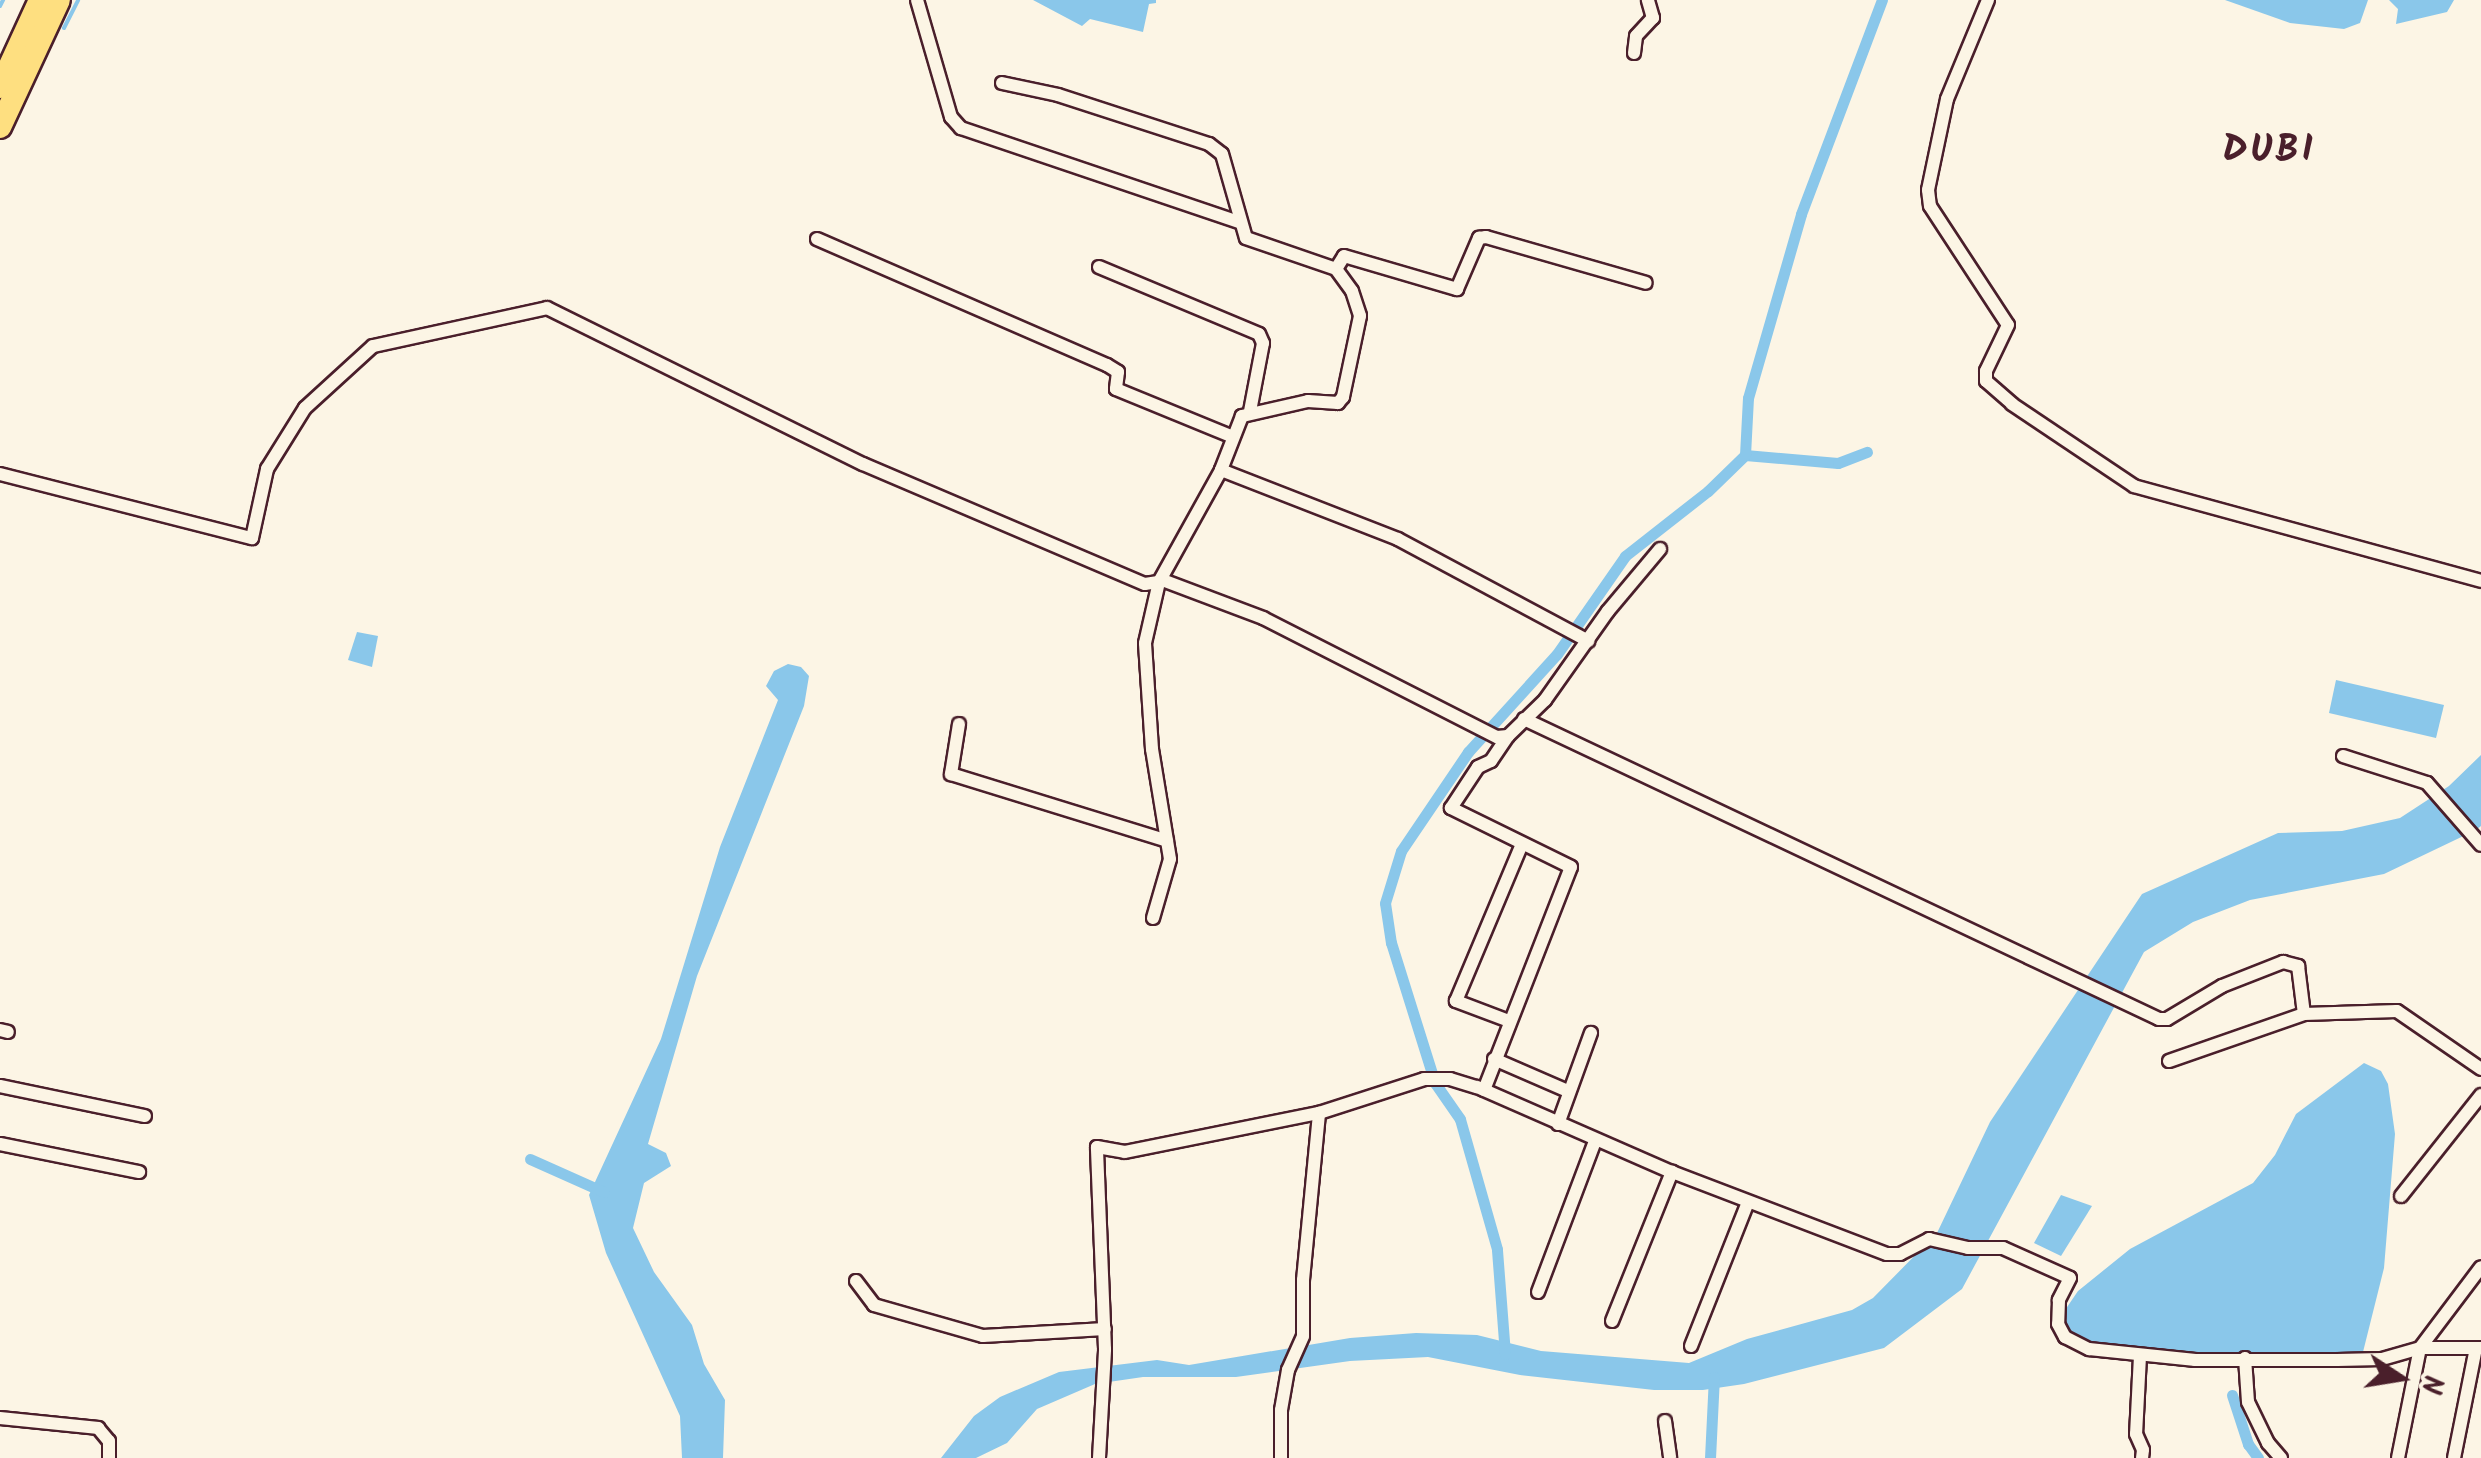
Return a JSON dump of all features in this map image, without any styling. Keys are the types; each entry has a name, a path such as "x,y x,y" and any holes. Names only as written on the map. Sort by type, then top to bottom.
{"highway":[{"path":"0,86 40,0"},
{"path":"0,127 60,0"}],"street":[{"path":"917,0 951,117 961,128 1239,222"},
{"path":"1634,53 1636,36 1653,18 1648,0"},
{"path":"1988,0 1947,99 1928,190 1930,206 2008,325 1986,380 2012,404 2134,486 2481,581"},
{"path":"1002,83 1058,96 1209,144 1222,154 1246,238 1336,269 1352,291 1360,316 1343,397 1331,404 1308,400 1250,410 1242,416 1222,470 1159,582 1144,643 1152,749 1170,859 1154,918"},
{"path":"1336,269 1344,256 1457,289 1479,238 1486,237 1646,283"},
{"path":"817,239 1107,365 1118,372 1116,390 1233,437"},
{"path":"1099,267 1259,334 1263,343 1250,410"},
{"path":"0,474 252,538 267,469 305,408 373,346 547,308 863,464 1145,584 1159,582 1263,618 1472,725 1503,736"},
{"path":"1222,470 1398,539 1588,641"},
{"path":"1484,1090 1571,866 1451,808 1478,767 1490,761 1503,736 1545,700 1660,549"},
{"path":"1524,719 2167,1019 2222,986 2274,964 2292,962 2298,966 2304,1014"},
{"path":"960,724 951,774 1167,841"},
{"path":"2343,756 2406,774 2434,789 2476,840"},
{"path":"1509,1022 1456,1001 1522,844"},
{"path":"2168,1061 2304,1014 2405,1013 2481,1070"},
{"path":"1558,1124 1591,1032"},
{"path":"1494,1059 1568,1091"},
{"path":"1099,1458 1105,1329 1097,1147 1124,1152 1318,1113 1424,1079 1450,1078 1672,1172 1888,1254 1900,1254 1929,1240 1993,1247 2070,1278 2056,1313 2065,1337 2089,1349 2140,1356 2382,1359 2420,1348 2478,1348 2454,1458"},
{"path":"0,1086 145,1116"},
{"path":"2401,1196 2481,1094"},
{"path":"1282,1458 1281,1410 1288,1370 1303,1336 1303,1280 1318,1113"},
{"path":"1538,1292 1595,1141"},
{"path":"0,1144 139,1172"},
{"path":"1612,1320 1672,1172"},
{"path":"1690,1346 1748,1202"},
{"path":"2398,1458 2420,1348 2481,1266"},
{"path":"856,1281 874,1305 983,1336 1105,1329"},
{"path":"2140,1356 2136,1434 2144,1450 2142,1458"},
{"path":"2245,1358 2248,1402 2268,1443 2282,1458"},
{"path":"0,1418 98,1428 109,1440 110,1458"},
{"path":"1665,1421 1670,1458"}],"water":[{"path":"1033,0 1156,3 1149,4 1143,32 1090,19 1082,26"},
{"path":"2225,0 2368,0 2360,23 2344,29 2290,23"},
{"path":"2389,0 2454,0 2447,12 2396,24 2398,9"},
{"path":"357,632 378,636 372,667 348,660"},
{"path":"788,664 801,667 809,676 804,706 697,976 648,1144 666,1153 671,1166 644,1183 633,1228 654,1272 692,1325 704,1364 725,1400 723,1458 682,1458 680,1416 606,1253 589,1195 661,1039 720,847 778,700 766,686 774,671"},
{"path":"2336,680 2444,705 2436,738 2329,713"},
{"path":"2481,755 2481,826 2476,830 2384,874 2250,900 2193,922 2144,952 1962,1289 1884,1348 1744,1384 1703,1390 1654,1390 1520,1375 1428,1357 1350,1361 1236,1377 1143,1377 1095,1384 1037,1409 1007,1443 976,1458 941,1458 974,1416 1000,1397 1059,1372 1157,1360 1189,1365 1350,1338 1416,1333 1477,1335 1541,1351 1689,1363 1747,1339 1852,1310 1873,1298 1937,1233 1990,1122 2142,894 2278,833 2342,831 2400,818 2449,786"},
{"path":"2364,1063 2381,1071 2388,1084 2395,1134 2384,1268 2363,1352 2190,1356 2095,1347 2069,1335 2061,1316 2078,1291 2130,1249 2253,1183 2275,1155 2296,1114"},
{"path":"2061,1195 2092,1206 2061,1256 2034,1243"}],"waterway":[{"path":"0,6 3,0"},
{"path":"64,28 78,0"},
{"path":"1505,1354 1497,1249 1460,1119 1435,1083 1391,943 1385,903 1401,851 1468,752 1557,654 1625,556 1708,491 1745,455 1748,398 1801,214 1882,0"},
{"path":"1745,455 1838,463 1867,452"},
{"path":"530,1159 604,1192"},
{"path":"1710,1458 1714,1377"},
{"path":"2232,1395 2248,1444 2258,1458"}],"district":[{"name":"DUBI","path":"2269,152"}]}
